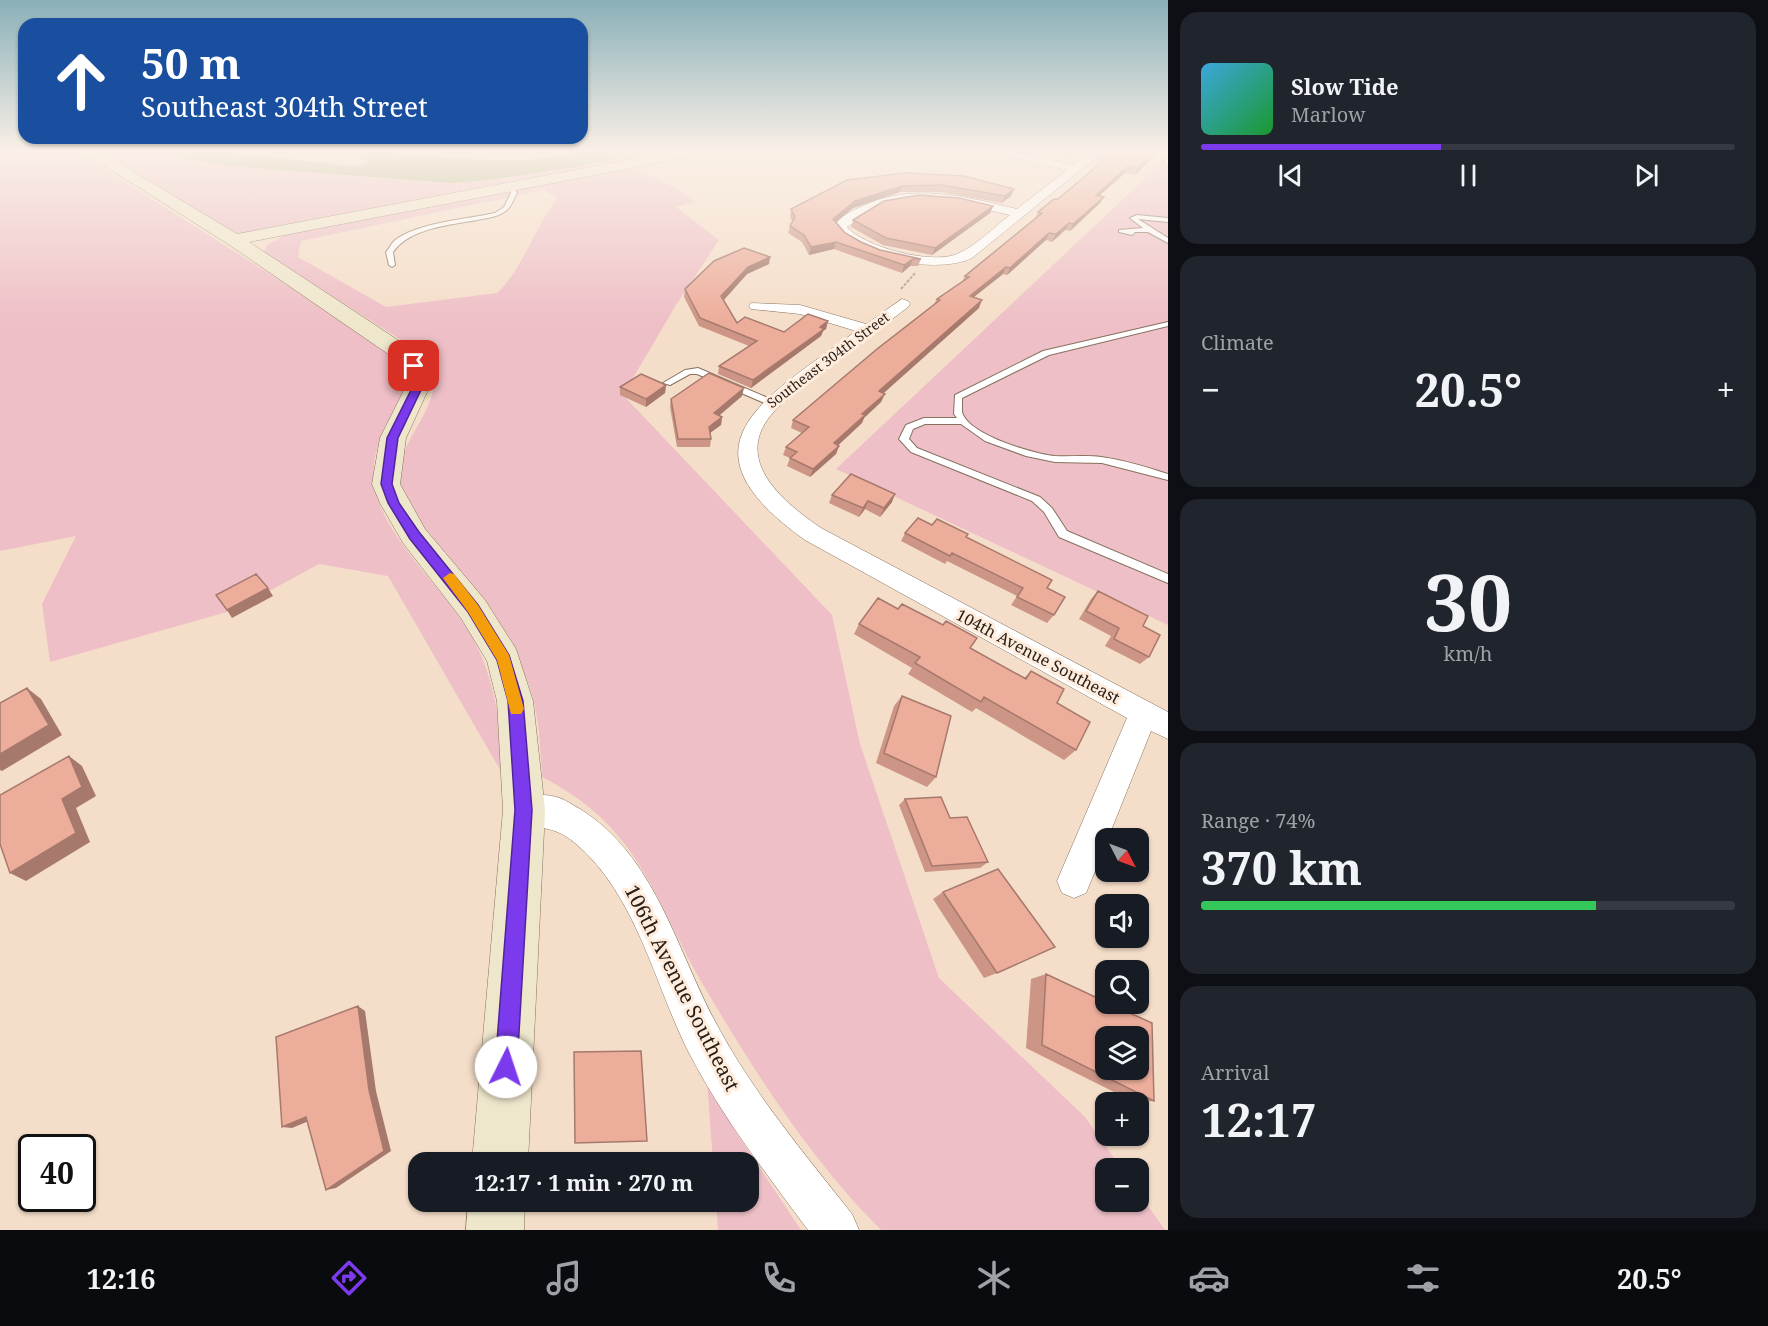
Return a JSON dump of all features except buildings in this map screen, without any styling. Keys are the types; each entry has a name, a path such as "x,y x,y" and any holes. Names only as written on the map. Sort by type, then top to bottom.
{"street":[{"path":"181,207 234,240 402,353 414,366 417,378 416,390 393,438 386,484 393,503 414,536 473,609 504,659 516,701 524,810 501,1152"},
{"path":"234,240 405,207"},
{"path":"867,207 850,217 840,227 850,238 927,261 951,261 967,255 1025,207"},
{"path":"994,207 1018,213"},
{"name":"Southeast 304th Street","path":"902,304 772,402 758,416 749,437 748,452 751,469 761,488 796,523 908,586"},
{"path":"758,306 787,306 811,310 868,330"},
{"name":"104th Avenue Southeast","path":"908,586 1156,719"},
{"path":"1074,881 1156,719"},
{"name":"106th Avenue Southeast","path":"524,810 555,812 587,832 620,868 645,911 703,1039 749,1116 836,1230"},
{"path":"495,1230 496,1212"}],"lane":[{"path":"392,265 389,261 392,247 405,235 498,214 506,207"},
{"path":"1168,220 1133,218 1168,241"},
{"path":"1132,230 1149,230"},
{"path":"1168,324 1046,353 958,397 958,414 962,421 976,432 1015,450 1057,459 1092,459 1130,466 1168,477"},
{"path":"667,383 688,372 698,371 772,402"},
{"path":"962,421 924,421 909,427 904,439 914,450 1036,499 1048,510 1063,534 1168,579"}],"path":[{"path":"902,304 890,301 927,261"}],"shaded area":[{"path":"0,207 165,207 400,357 405,368 405,389 375,455 376,492 384,515 394,532 456,612 476,645 495,701 506,780 388,576 319,564 234,610 50,662 42,604 76,536 0,551"},
{"path":"191,207 392,207 243,235 230,232"},
{"path":"423,207 460,207 301,241 298,257 386,307 497,293 515,272 551,207 677,207 719,240 676,305 623,395 832,615 860,744 939,978 1085,1117 1095,1131 1095,1146 1105,1146 1114,1158 1095,1158 1095,1212 1149,1212 1149,1207 1165,1230 881,1230 855,1203 808,1145 764,1084 705,988 657,895 623,842 602,819 575,797 542,777 535,708 528,682 512,655 433,546 403,493 399,474 403,455 431,399 434,381 428,363 411,346 263,253 268,244 288,234"},
{"path":"1114,207 1168,207 1168,625 836,469"},
{"path":"707,1081 749,1152 712,1152"},
{"path":"759,1167 801,1230 718,1230 717,1212 759,1212"}],"slow traffic":[{"path":"450,578 473,609 504,659 516,701 516,709"}],"route":[{"path":"414,366 417,378 416,390 393,438 387,460 386,484 393,503 414,536 473,609 504,659 516,701 524,810 506,1067"}]}
